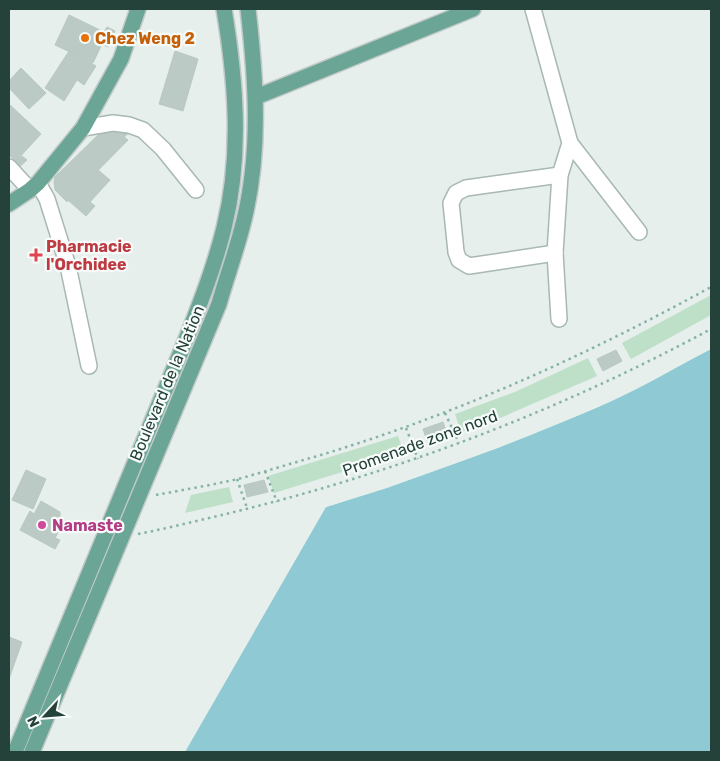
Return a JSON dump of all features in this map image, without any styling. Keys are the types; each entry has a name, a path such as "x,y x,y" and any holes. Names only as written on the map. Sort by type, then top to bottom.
{"main road":[{"path":"9,204 34,186 83,128 121,59 138,9"},
{"name":"Boulevard de la Nation","path":"15,752 187,337 209,279 224,228 235,156 236,120 234,71 224,9"},
{"name":"Boulevard de la Nation","path":"32,752 219,304 236,248 249,196 256,127 256,97 248,9"},
{"path":"256,97 473,9"}],"street":[{"path":"533,9 570,143 638,232"},
{"path":"83,128 113,124 144,130 196,190"},
{"path":"559,319 555,253 560,175 570,143"},
{"path":"9,167 48,199 68,266 89,366"},
{"path":"555,253 469,266 459,260 456,252 451,203 456,194 466,188 560,175"}],"path":[{"name":"Promenade zone nord","path":"138,498 265,472 406,428 496,392 612,339 711,287"},
{"name":"Promenade zone nord","path":"122,537 170,528 277,502 331,487 418,458 530,416 639,367 711,329"},
{"path":"445,412 459,443"},
{"path":"406,428 418,458"},
{"path":"265,472 277,502"},
{"path":"237,479 247,509"}],"green space":[{"path":"711,295 711,315 631,359 622,343"},
{"path":"588,358 597,376 500,418 461,432 455,414 515,392"},
{"path":"398,436 404,453 274,493 268,476"},
{"path":"229,487 233,502 185,513 191,495"}],"water":[{"path":"711,349 711,752 185,752 326,507 462,461 563,422 626,394"}],"pier":[{"path":"711,347 711,349 598,407 498,448 387,488 323,508 325,505 497,446 597,405"}],"building":[{"name":"Chez Weng 2","path":"69,15 104,32 107,27 115,31 108,47 102,44 93,63 55,45"},
{"path":"69,51 96,66 84,85 77,80 64,101 45,88"},
{"path":"175,51 198,59 183,111 159,104"},
{"path":"21,68 46,93 29,109 9,88 9,81"},
{"path":"9,104 41,134 16,161 9,155"},
{"path":"117,129 130,132 124,137 128,140 67,202 55,190 55,177 99,134"},
{"path":"22,156 27,160 17,169 13,164"},
{"path":"98,170 110,180 90,202 95,206 86,216 69,201"},
{"path":"616,350 622,361 603,371 597,359"},
{"path":"443,422 447,434 427,441 423,429"},
{"path":"26,470 46,479 33,509 12,500"},
{"path":"264,480 268,492 247,497 244,485"},
{"name":"Namaste","path":"41,501 60,512 60,517 65,520 55,538 60,540 55,549 20,530 30,511 34,514"},
{"path":"9,637 22,642 9,679"}],"place":[{"name":"Chez Weng 2","path":"85,38"},
{"name":"Pharmacie l'Orchidee","path":"36,255"},
{"name":"Namaste","path":"42,525"}]}
